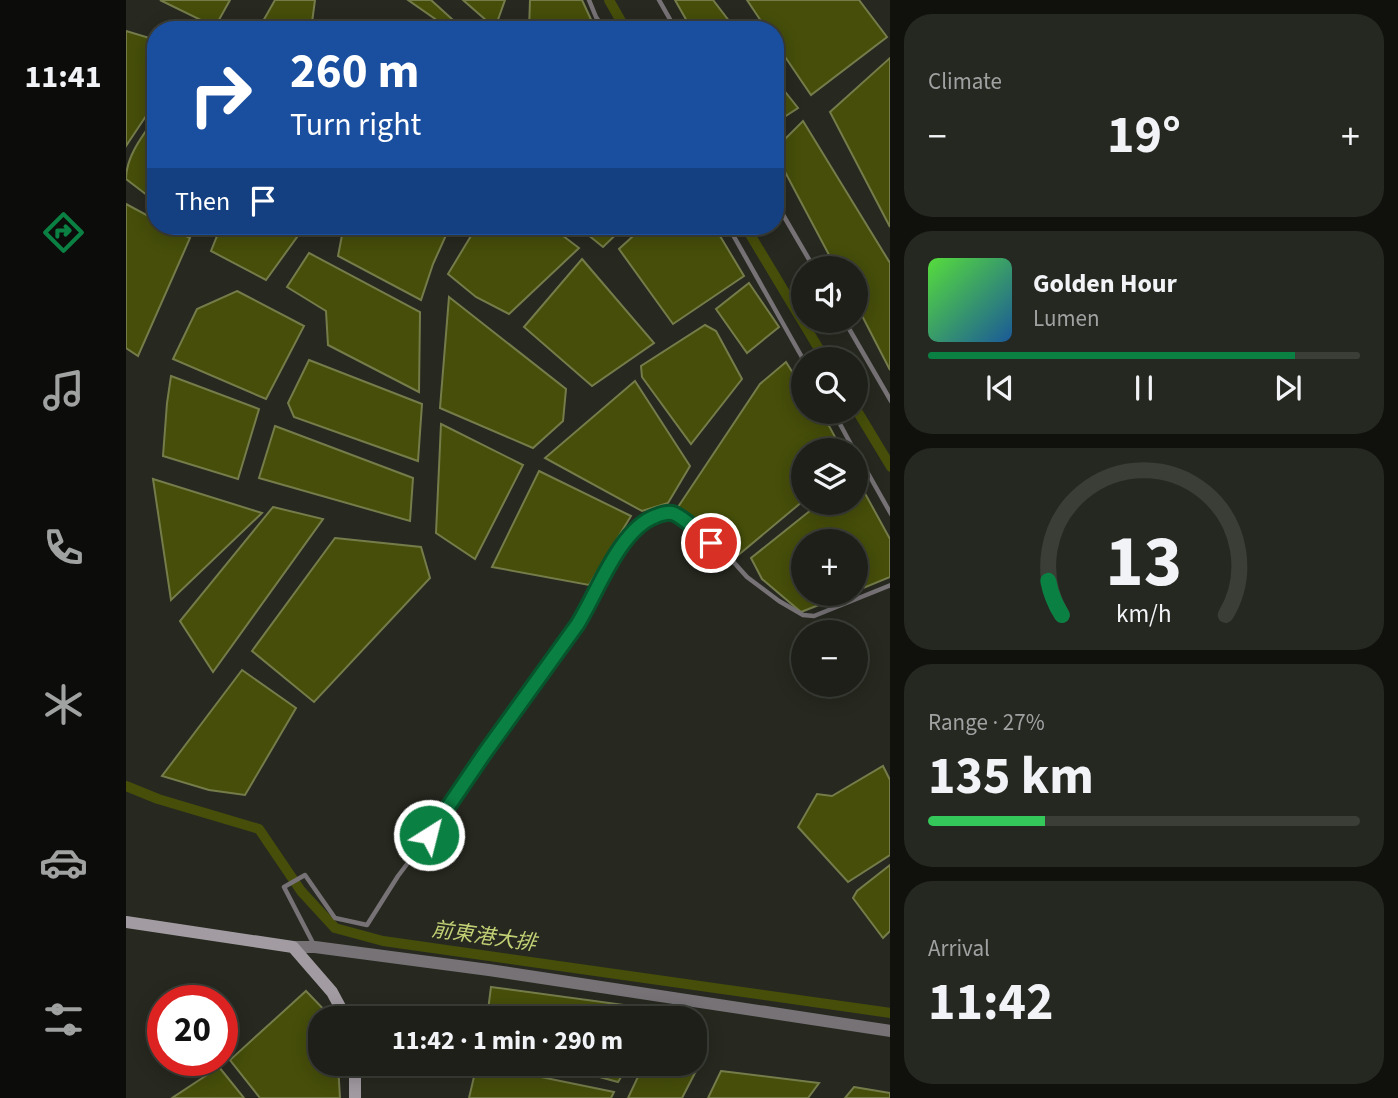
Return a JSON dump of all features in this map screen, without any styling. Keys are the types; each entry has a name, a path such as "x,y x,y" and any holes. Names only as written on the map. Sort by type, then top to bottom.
{"main road":[{"path":"126,922 293,947 332,992 340,1006"},
{"path":"355,1076 355,1098"}],"street":[{"path":"293,947 314,947 489,970 890,1031"}],"lane":[{"path":"589,0 599,21"},
{"path":"659,0 671,21"},
{"path":"784,216 807,256"},
{"path":"732,235 796,347"},
{"path":"852,333 890,399"},
{"path":"868,474 890,512"},
{"path":"314,947 284,887 305,875 335,918 366,925 577,625 616,555 638,525 647,519 664,513 679,517 729,557 747,578 803,615 814,616 890,585"}],"shaded area":[{"path":"160,0 230,0 218,21 203,21"},
{"path":"275,0 315,0 312,21 263,21"},
{"path":"408,0 431,0 454,21 438,21"},
{"path":"463,0 505,0 498,21 487,21"},
{"path":"530,0 582,0 592,21 529,21"},
{"path":"675,0 713,0 729,21 687,21"},
{"path":"747,0 859,0 887,37 811,95 784,55 784,21 761,21"},
{"path":"126,31 147,37 147,114 126,146"},
{"path":"890,58 890,227 830,112"},
{"path":"784,90 798,108 784,117"},
{"path":"803,121 890,263 890,370 868,327 868,256 830,256 784,170 784,140"},
{"path":"147,130 147,195 126,179 129,162"},
{"path":"126,204 147,215 147,235 184,235 190,238 138,356 126,348"},
{"path":"217,235 298,235 266,280 211,251"},
{"path":"342,235 446,235 421,300 338,256"},
{"path":"472,235 562,235 579,248 509,314 476,297 448,274"},
{"path":"588,235 616,235 603,247"},
{"path":"634,235 719,235 744,276 673,324 619,249"},
{"path":"309,253 420,312 419,392 328,345 326,311 287,287"},
{"path":"582,259 654,343 592,386 524,327"},
{"path":"749,283 779,327 747,353 716,309"},
{"path":"237,291 304,326 266,399 173,359 197,309"},
{"path":"449,297 566,389 563,421 533,448 440,408"},
{"path":"705,325 716,331 742,379 691,444 642,377 641,366"},
{"path":"309,360 422,404 418,461 294,417 288,403"},
{"path":"786,362 791,370 791,424 828,424 836,438 791,438 791,511 736,557 678,507 760,384"},
{"path":"171,376 259,409 238,479 163,456"},
{"path":"635,381 690,466 668,503 642,511 545,458"},
{"path":"441,424 523,465 475,559 436,533"},
{"path":"275,426 413,478 410,521 259,478"},
{"path":"539,471 631,516 589,585 492,567"},
{"path":"153,479 262,513 171,600"},
{"path":"868,499 890,539 890,577 868,586 868,529 791,529 791,604 762,579 751,558 805,515 868,515"},
{"path":"273,507 323,519 213,672 180,621"},
{"path":"335,538 421,547 430,578 314,702 252,651"},
{"path":"794,606 816,606 801,612"},
{"path":"242,670 296,708 245,795 209,790 162,776"},
{"path":"883,766 890,780 890,855 848,882 798,827 817,794 832,796"},
{"path":"890,865 890,931 883,938 853,898 857,891"},
{"path":"491,987 632,1006 489,1006"},
{"path":"306,991 320,1006 308,1006 308,1076 339,1076 340,1098 260,1098 238,1070 238,1053"},
{"path":"721,1071 819,1083 808,1098 708,1098"},
{"path":"205,1076 226,1076 244,1098 172,1098"},
{"path":"474,1076 536,1076 614,1092 611,1098 469,1098"},
{"path":"596,1076 622,1076 618,1082"},
{"path":"638,1076 693,1076 682,1098 628,1098"},
{"path":"854,1087 890,1093 890,1098 845,1098"}],"waterway":[{"path":"609,0 621,21"},
{"path":"750,235 818,347"},
{"path":"865,424 890,465"},
{"name":"前東港大排","path":"126,786 158,799 259,829 301,891 335,928 383,941 890,1013"}],"route":[{"path":"429,835 577,625 607,569 638,525 647,519 672,513 711,543"}]}
